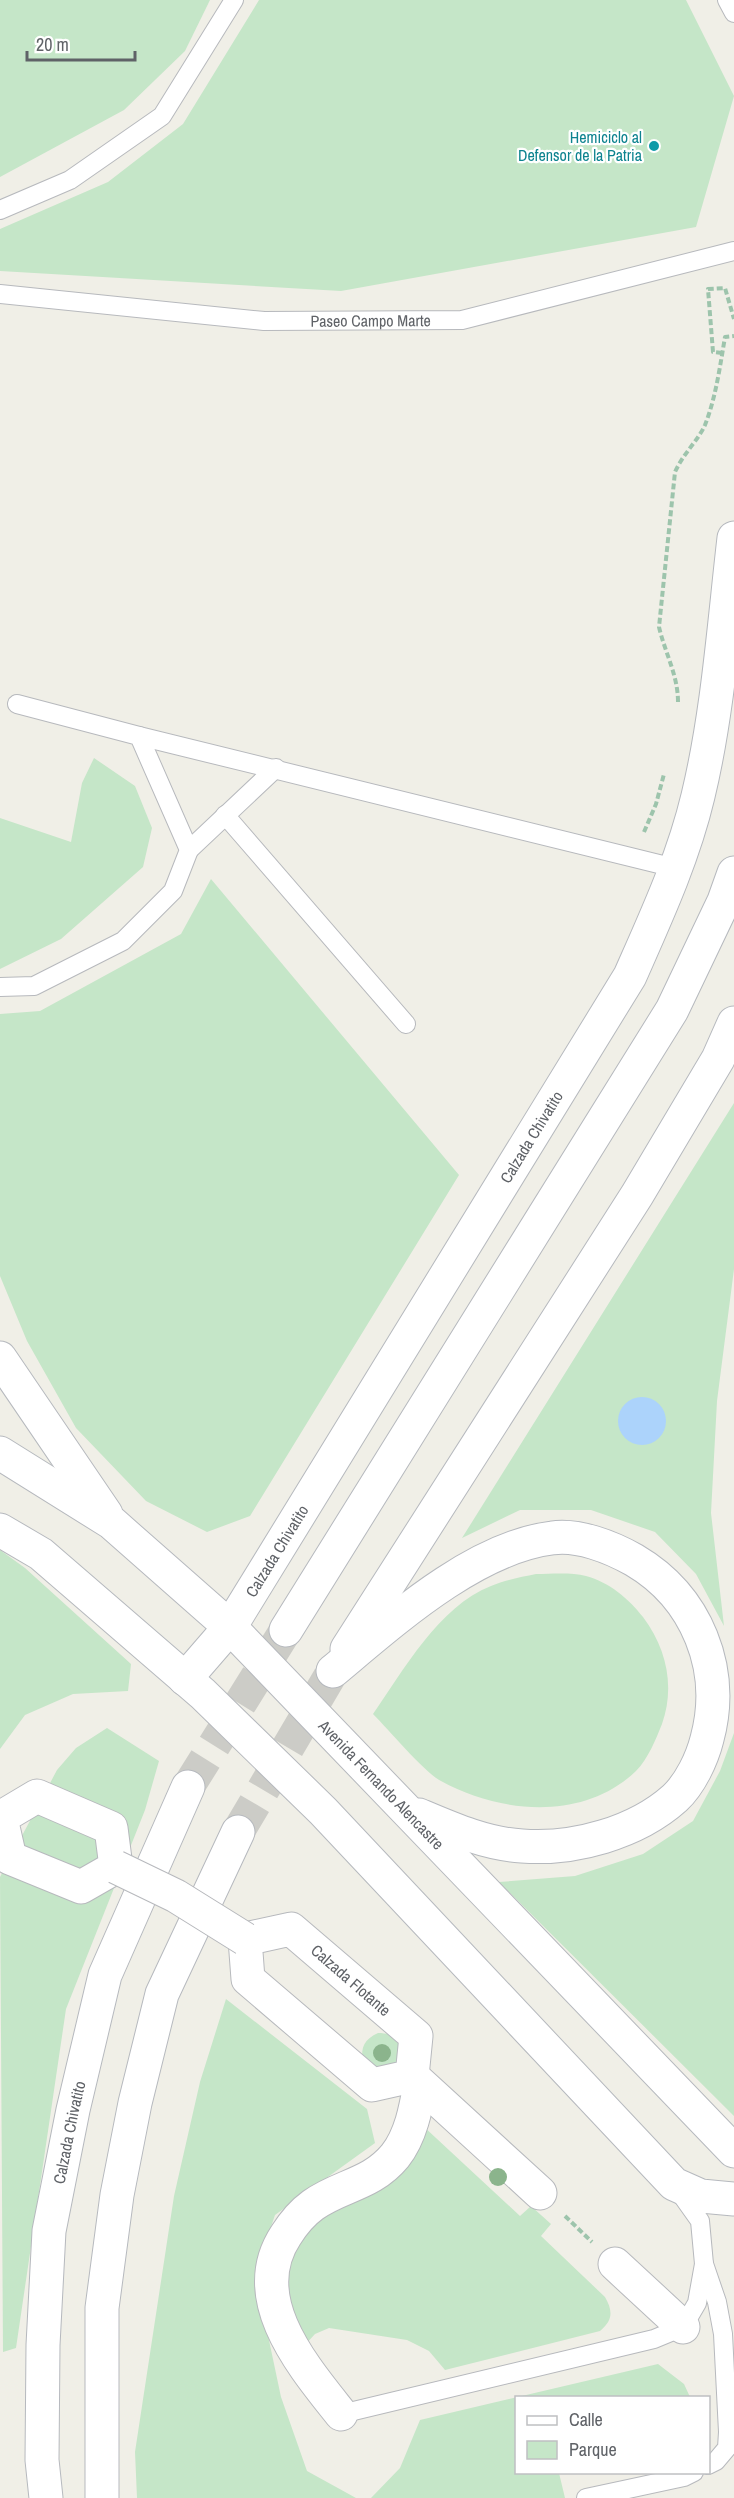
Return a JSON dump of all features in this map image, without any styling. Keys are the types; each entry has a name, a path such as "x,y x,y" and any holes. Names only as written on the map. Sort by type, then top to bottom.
{"street":[{"name":"Calzada Chivatito","path":"185,1679 230,1627 630,976 675,868 698,796 708,741 734,538"},
{"path":"286,1630 672,1010 724,901 734,873"},
{"path":"407,1809 467,1835 521,1846 550,1846 580,1842 610,1834 646,1818 676,1797 704,1751 711,1723 714,1694 710,1665 698,1628 671,1588 649,1569 623,1554 585,1540 554,1537 508,1550 484,1561 407,1612 333,1671 637,1195 718,1059 734,1023"},
{"path":"0,1358 112,1523"},
{"name":"Avenida Fernando Alencastre","path":"0,1453 112,1523 230,1627 734,2151"},
{"path":"0,1530 41,1554 185,1679 322,1811 674,2184 701,2196 734,2199"},
{"name":"Calzada Chivatito","path":"46,2498 42,2460 43,2344 49,2231 53,2209 105,1975 188,1787"},
{"path":"37,1796 111,1828 116,1867 81,1887 10,1858 0,1818 37,1796"},
{"path":"102,2498 102,2308 117,2195 135,2103 162,1994 238,1832"},
{"path":"116,1867 176,1896 245,1939 248,1979 372,2085 416,2080 540,2193"},
{"name":"Calzada Flotante","path":"245,1939 291,1929 416,2036 416,2080"},
{"path":"341,2414 298,2360 282,2329 273,2299 271,2273 277,2248 295,2222 313,2205 361,2184 381,2170 396,2155 406,2138 416,2080"},
{"path":"615,2264 683,2327"}],"lane":[{"path":"0,210 70,180 162,116 234,0"},
{"path":"727,0 734,13"},
{"name":"Paseo Campo Marte","path":"0,294 264,321 462,320 734,251"},
{"path":"17,704 675,868"},
{"path":"139,736 189,850"},
{"path":"0,987 34,986 123,941 173,891 189,850 276,768"},
{"path":"225,815 406,1024"},
{"path":"674,2184 700,2221 704,2264 717,2302 723,2334 727,2448 716,2461 710,2464"},
{"path":"341,2414 654,2339 683,2327 697,2303 704,2264"},
{"path":"586,2498 690,2474"}],"path":[{"path":"722,353 713,352 708,290 725,288 734,319"},
{"path":"678,707 678,680 665,651 659,627 675,472 683,454 705,427 725,337 734,336"},
{"path":"633,857 656,804 666,765"},
{"path":"540,2193 615,2264"}],"green space":[{"path":"0,0 210,0 185,51 124,110 0,177"},
{"path":"259,0 686,0 734,96 696,227 341,291 0,271 0,229 108,182 183,124"},
{"path":"94,758 135,786 152,828 143,867 61,939 0,969 0,818 71,842 82,783"},
{"path":"211,879 459,1175 250,1516 207,1532 146,1501 76,1428 27,1341 0,1276 0,1014 40,1011 181,934"},
{"path":"734,1103 734,1269 717,1401 711,1513 724,1626 696,1574 655,1532 591,1510 520,1510 462,1538"},
{"path":"0,1550 25,1568 131,1664 128,1691 73,1694 25,1715 0,1749"},
{"path":"536,1574 586,1576 603,1582 625,1598 643,1617 658,1642 668,1682 666,1710 662,1724 648,1755 636,1771 615,1787 592,1798 567,1805 542,1807 515,1806 489,1800 441,1781 416,1760 373,1714 424,1641 455,1608 472,1595 491,1586"},
{"path":"107,1728 159,1761 145,1810 66,2009 16,2348 3,2352 0,1877 57,1770 76,1748"},
{"path":"734,1733 734,2116 499,1882 575,1876 643,1854 693,1821 720,1771"},
{"path":"226,1999 367,2109 375,2143 275,2215 255,2274 281,2397 307,2471 356,2498 137,2498 135,2452 174,2196 200,2082"},
{"path":"378,2033 393,2036 403,2057 386,2074 363,2061 364,2044"},
{"path":"422,2125 520,2216 531,2206 551,2224 541,2236 608,2302 609,2319 600,2331 445,2370 429,2351 407,2340 329,2328 315,2334 304,2346 284,2306 290,2247"},
{"path":"658,2364 684,2384 690,2396 522,2396"},
{"path":"515,2398 515,2474 559,2474 565,2498 371,2498 400,2468 420,2420"}],"water":[{"path":"637,1397 647,1397 659,1404 666,1416 666,1426 659,1438 647,1445 637,1445 622,1434 618,1426 618,1416 629,1401"}],"tunnel":[{"path":"188,1787 286,1630"},
{"path":"238,1832 333,1671"}],"place":[{"name":"Hemiciclo al Defensor de la Patria","path":"654,146"}]}
